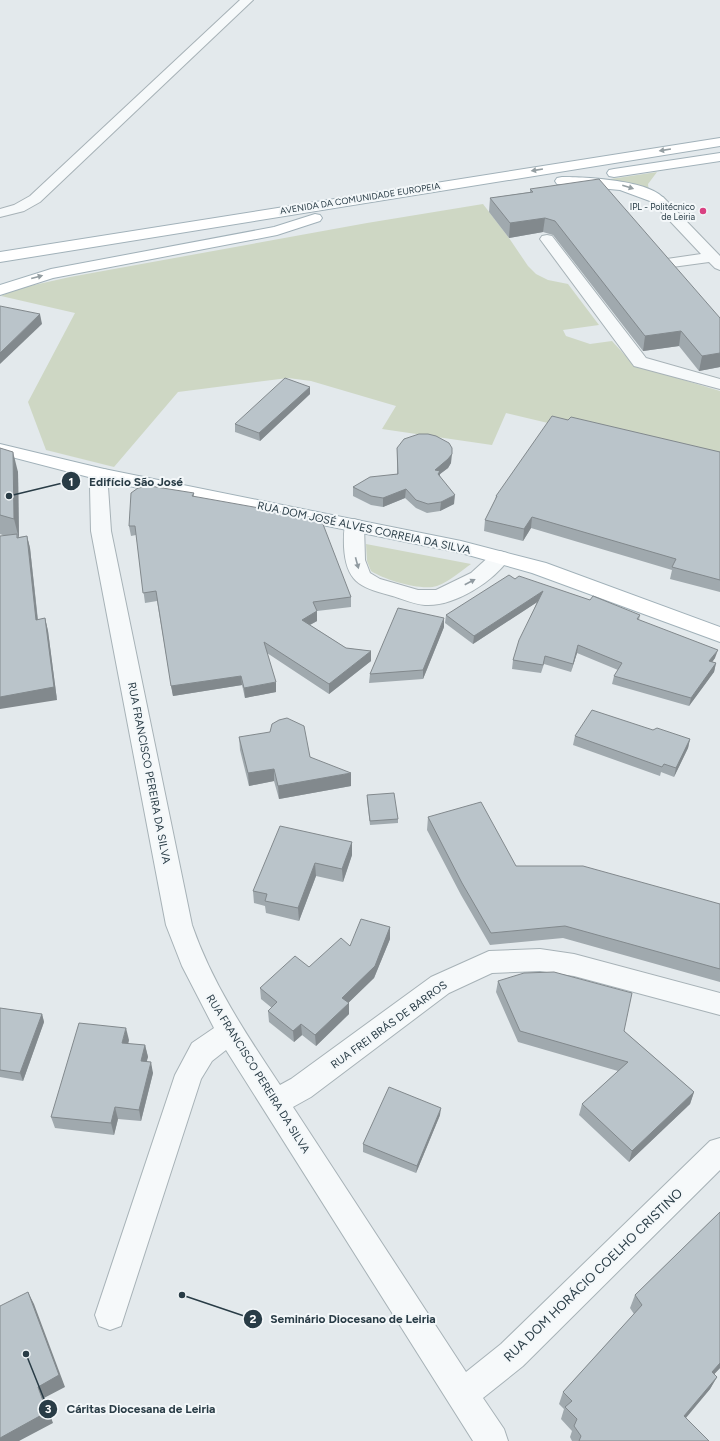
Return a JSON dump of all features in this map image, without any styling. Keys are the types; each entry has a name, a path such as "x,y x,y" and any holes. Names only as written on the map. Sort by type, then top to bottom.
{"main road":[{"name":"AVENIDA DA COMUNIDADE EUROPEIA","path":"0,257 377,195 720,142"},
{"name":"AVENIDA DA COMUNIDADE EUROPEIA","path":"0,268 315,218 675,165 720,157"},
{"path":"658,200 653,187 654,182 659,175 675,165"},
{"path":"562,181 620,184 640,191 658,200"},
{"path":"0,249 286,204 332,198 377,195"},
{"path":"0,290 51,274 277,232 315,218"},
{"name":"RUA DOM JOSÉ ALVES CORREIA DA SILVA","path":"0,449 104,475 461,547 500,557 613,594 720,635"}],"street":[{"path":"0,213 19,208 35,199 248,0"},
{"path":"658,200 716,261"},
{"path":"547,239 640,362 720,384"},
{"path":"670,269 716,261"},
{"name":"RUA FRANCISCO PEREIRA DA SILVA","path":"104,475 98,487 101,531 179,924 188,953 203,986 274,1103 492,1441"},
{"path":"354,525 355,563 362,578 378,585 427,598 448,593 478,577 495,565 500,557"},
{"name":"RUA FREI BRÁS DE BARROS","path":"274,1103 301,1088 440,985 489,962 540,960 574,965 613,974 720,1004"},
{"path":"110,1315 189,1076 202,1052 230,1032"},
{"name":"RUA DOM HORÁCIO COELHO CRISTINO","path":"462,1395 512,1355 720,1151"}],"green space":[{"path":"657,172 648,184 649,192 604,180"},
{"path":"483,204 528,266 536,274 548,280 568,284 599,325 563,330 566,336 590,344 612,341 634,365 720,391 720,464 506,413 492,445 382,429 396,406 311,381 288,378 178,392 114,467 46,450 28,402 75,313 1,296 16,289 70,277 367,223"},
{"path":"366,544 471,564 451,579 437,586 413,586 385,578 371,571 367,561"}],"building":[{"path":"599,179 720,318 720,353 702,356 681,331 645,336 555,221 545,218 510,223 490,198 533,192 530,189"},
{"path":"0,306 40,314 0,353"},
{"path":"285,378 310,387 259,433 235,424"},
{"path":"552,416 568,420 571,417 720,452 720,580 672,567 676,559 532,517 524,529 485,520 496,496"},
{"path":"419,434 436,436 449,443 452,448 452,454 435,470 440,471 438,474 455,495 441,502 428,504 416,500 406,489 383,498 371,496 353,487 370,477 398,474 397,448 404,439"},
{"path":"0,448 13,452 14,519 0,515"},
{"path":"150,486 194,493 192,496 321,519 351,597 313,602 317,611 302,620 346,648 371,651 329,684 264,642 276,682 244,688 241,676 171,686 156,591 143,593 135,526 129,526 131,493 138,488"},
{"path":"17,534 17,538 27,536 36,620 45,618 54,687 0,697 0,536"},
{"path":"509,575 515,579 519,576 590,600 593,596 640,615 637,619 718,650 709,661 716,663 691,698 614,676 622,663 578,645 573,664 545,656 543,665 513,660 519,640 543,591 474,636 446,615"},
{"path":"398,608 444,618 423,670 370,674"},
{"path":"592,710 653,730 657,728 690,739 676,768 664,764 662,767 575,736"},
{"path":"287,718 304,726 310,757 351,773 278,786 274,769 248,773 239,737 270,732 272,724"},
{"path":"394,793 398,819 370,821 367,795"},
{"path":"481,802 516,866 583,866 720,904 720,969 565,926 491,933 462,883 428,817"},
{"path":"280,826 352,842 342,869 315,863 298,908 265,901 267,894 253,891"},
{"path":"361,919 390,927 375,966 342,998 349,1003 315,1035 301,1024 293,1031 268,1011 277,1002 260,988 295,956 309,967 341,938 350,946"},
{"path":"554,972 632,993 624,1031 694,1092 632,1151 582,1104 628,1062 520,1031 498,981 524,973"},
{"path":"0,1008 42,1014 20,1073 0,1070"},
{"path":"79,1023 126,1028 122,1043 145,1045 141,1061 151,1062 139,1110 115,1107 111,1123 51,1117"},
{"path":"389,1087 441,1108 417,1166 363,1144"},
{"path":"720,1212 720,1363 712,1372 717,1377 684,1416 709,1441 579,1441 581,1436 574,1426 577,1419 565,1407 572,1401 563,1392 642,1305 635,1295"},
{"path":"28,1292 59,1375 38,1387 47,1412 0,1438 0,1306"}],"place":[{"name":"IPL - Politécnico de Leiria","path":"703,211"},
{"name":"Edifício São José","path":"9,496"},
{"name":"Seminário Diocesano de Leiria","path":"182,1295"},
{"name":"Cáritas Diocesana de Leiria","path":"26,1354"}]}
